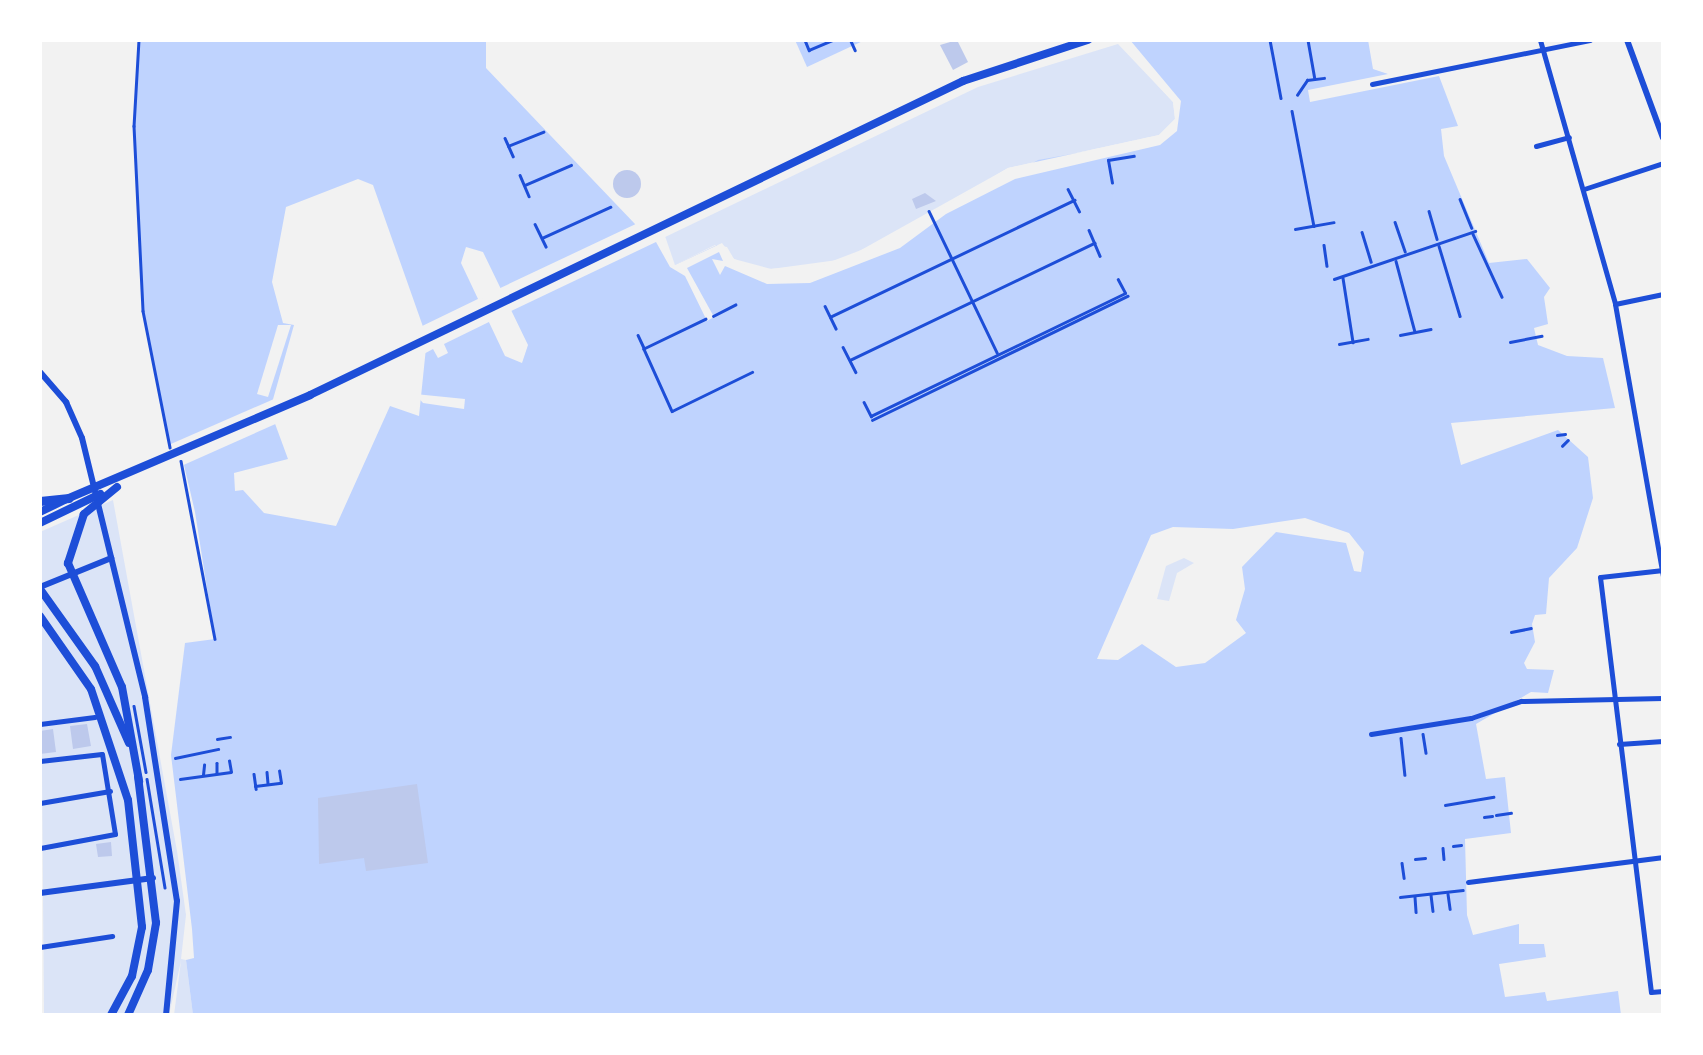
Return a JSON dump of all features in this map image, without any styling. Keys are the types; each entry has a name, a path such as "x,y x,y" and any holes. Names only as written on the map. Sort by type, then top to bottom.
{"highway":[{"path":"40,501 75,499"}],"main road":[{"path":"40,512 143,470 344,378 970,78 1088,40"},
{"path":"128,1015 154,945 153,878 122,687 72,584 70,545 84,514 143,470"},
{"path":"40,523 75,499 117,486"},
{"path":"40,588 103,680 139,781"},
{"path":"40,616 84,676 112,736 140,880 138,953 111,1015"}],"street":[{"path":"1540,40 1615,304 1663,572 1600,578 1650,992 1663,991"},
{"path":"1372,84 1590,40"},
{"path":"1627,40 1663,138"},
{"path":"1536,146 1569,136"},
{"path":"1584,189 1663,163"},
{"path":"1615,304 1663,294"},
{"path":"40,372 77,423 142,682 175,882 177,929 166,1015"},
{"path":"40,588 112,558"},
{"path":"1371,734 1470,718 1521,701 1663,698"},
{"path":"40,724 95,716"},
{"path":"1619,744 1663,741"},
{"path":"40,761 100,754 110,791 114,832 112,838 40,848"},
{"path":"40,803 110,791"},
{"path":"1468,882 1663,857"},
{"path":"40,893 153,878"},
{"path":"40,947 112,936"}],"path":[{"path":"139,40 134,126 143,311 169,445"},
{"path":"805,40 809,50 833,40"},
{"path":"1270,40 1281,98"},
{"path":"1308,40 1315,78"},
{"path":"852,42 855,50"},
{"path":"1298,96 1315,78 1324,78"},
{"path":"1292,112 1314,226"},
{"path":"508,146 543,132"},
{"path":"505,138 513,156"},
{"path":"1112,183 1108,160 1134,156"},
{"path":"525,185 570,165"},
{"path":"520,175 529,196"},
{"path":"1068,189 1080,211"},
{"path":"1460,199 1502,297"},
{"path":"830,317 1074,200"},
{"path":"542,238 610,207"},
{"path":"929,211 999,356"},
{"path":"1429,211 1460,316"},
{"path":"1295,230 1333,222"},
{"path":"1395,222 1405,251"},
{"path":"536,224 546,247"},
{"path":"1089,230 1100,256"},
{"path":"1334,279 1473,231"},
{"path":"1362,232 1372,262"},
{"path":"850,360 1094,242"},
{"path":"1324,244 1326,266"},
{"path":"1395,259 1415,332"},
{"path":"1343,278 1354,342"},
{"path":"872,420 1125,292 1118,280"},
{"path":"864,402 871,416 1127,296"},
{"path":"713,316 735,305"},
{"path":"825,306 836,329"},
{"path":"644,349 706,319"},
{"path":"1400,335 1430,329"},
{"path":"638,336 672,411 752,372"},
{"path":"1510,342 1540,336"},
{"path":"1339,344 1368,339"},
{"path":"843,347 856,372"},
{"path":"1557,435 1565,434"},
{"path":"1562,446 1568,440"},
{"path":"184,465 215,639"},
{"path":"1511,632 1531,628"},
{"path":"1422,733 1426,753"},
{"path":"217,739 230,737"},
{"path":"1400,737 1405,775"},
{"path":"174,758 218,749"},
{"path":"182,772 181,779 230,772 229,761"},
{"path":"216,763 216,774"},
{"path":"203,776 204,765"},
{"path":"190,778 191,770"},
{"path":"254,774 255,787 281,783 279,771"},
{"path":"267,772 268,784"},
{"path":"1445,805 1493,797"},
{"path":"1484,817 1510,813"},
{"path":"1453,846 1461,845"},
{"path":"1443,848 1444,860"},
{"path":"1415,859 1424,858"},
{"path":"162,859 165,888"},
{"path":"1402,863 1404,878"},
{"path":"1400,898 1464,890"},
{"path":"1448,892 1450,909"},
{"path":"1431,894 1433,910"},
{"path":"1414,896 1416,912"}],"shaded area":[{"path":"1118,44 1173,102 1175,119 1159,135 1008,168 845,259 771,269 734,259 727,247 715,245 675,265 661,239 978,87"},
{"path":"113,500 177,851 186,915 181,959 186,960 193,1015 174,1015 181,961 169,1015 44,1015 40,532"},
{"path":"1184,558 1194,563 1177,573 1169,601 1157,599 1166,566"}],"water":[{"path":"139,40 486,40 486,68 635,224 645,246 661,239 675,265 717,245 748,272 824,270 904,237 1038,160 1162,138 1175,125 1177,105 1122,40 1368,40 1373,69 1388,74 1308,90 1310,102 1439,76 1458,126 1441,129 1444,156 1489,263 1527,259 1550,288 1544,297 1548,324 1534,328 1538,345 1567,356 1603,358 1615,408 1451,423 1461,465 1558,430 1588,457 1593,498 1577,548 1549,578 1546,614 1535,615 1532,624 1535,642 1524,663 1527,669 1554,670 1548,693 1531,692 1476,724 1486,779 1505,777 1511,833 1465,839 1467,915 1473,935 1519,924 1519,944 1544,944 1546,957 1499,964 1505,997 1545,992 1547,1001 1618,991 1621,1015 193,1015 186,960 194,958 192,929 171,755 185,643 215,639 195,512 184,465 169,445 143,311 134,126","holes":["358,179 373,185 427,338 419,416 390,406 336,526 264,513 243,490 235,491 234,473 288,459 270,410 294,325 283,323 272,282 286,207","466,247 483,252 528,345 522,363 505,356 461,263","1305,518 1349,533 1364,552 1361,572 1354,571 1346,543 1276,532 1242,567 1245,589 1236,620 1246,633 1205,663 1176,667 1142,644 1118,660 1097,659 1151,535 1173,527 1233,529"]},
{"path":"795,40 865,40 807,67"}],"pier":[{"path":"1117,40 1130,40 1181,101 1177,131 1160,145 1015,179 946,214 900,248 810,283 767,284 725,266 720,275 712,259 723,261 719,252 687,268 714,317 707,321 685,276 670,267 656,242 507,313 496,290 640,222 648,240 665,236 675,265 722,243 734,259 757,270 822,265 890,239 1008,168 1159,135 1175,119 1173,102"},
{"path":"482,297 493,320 444,344 448,353 438,358 433,349 420,356 418,328"},
{"path":"278,325 291,325 268,397 257,394"},
{"path":"415,394 465,399 464,409 423,403"},
{"path":"274,399 280,422 179,467 164,447"}],"building":[{"path":"957,40 968,62 953,70 940,45"},
{"path":"627,170 637,174 641,184 637,194 627,198 617,194 613,184 617,174"},
{"path":"925,193 936,201 916,209 912,199"},
{"path":"87,724 91,746 73,749 70,726"},
{"path":"53,729 56,752 40,754 40,731"},
{"path":"417,784 428,863 366,871 364,858 319,864 318,798"},
{"path":"111,842 112,856 98,857 96,844"}]}
